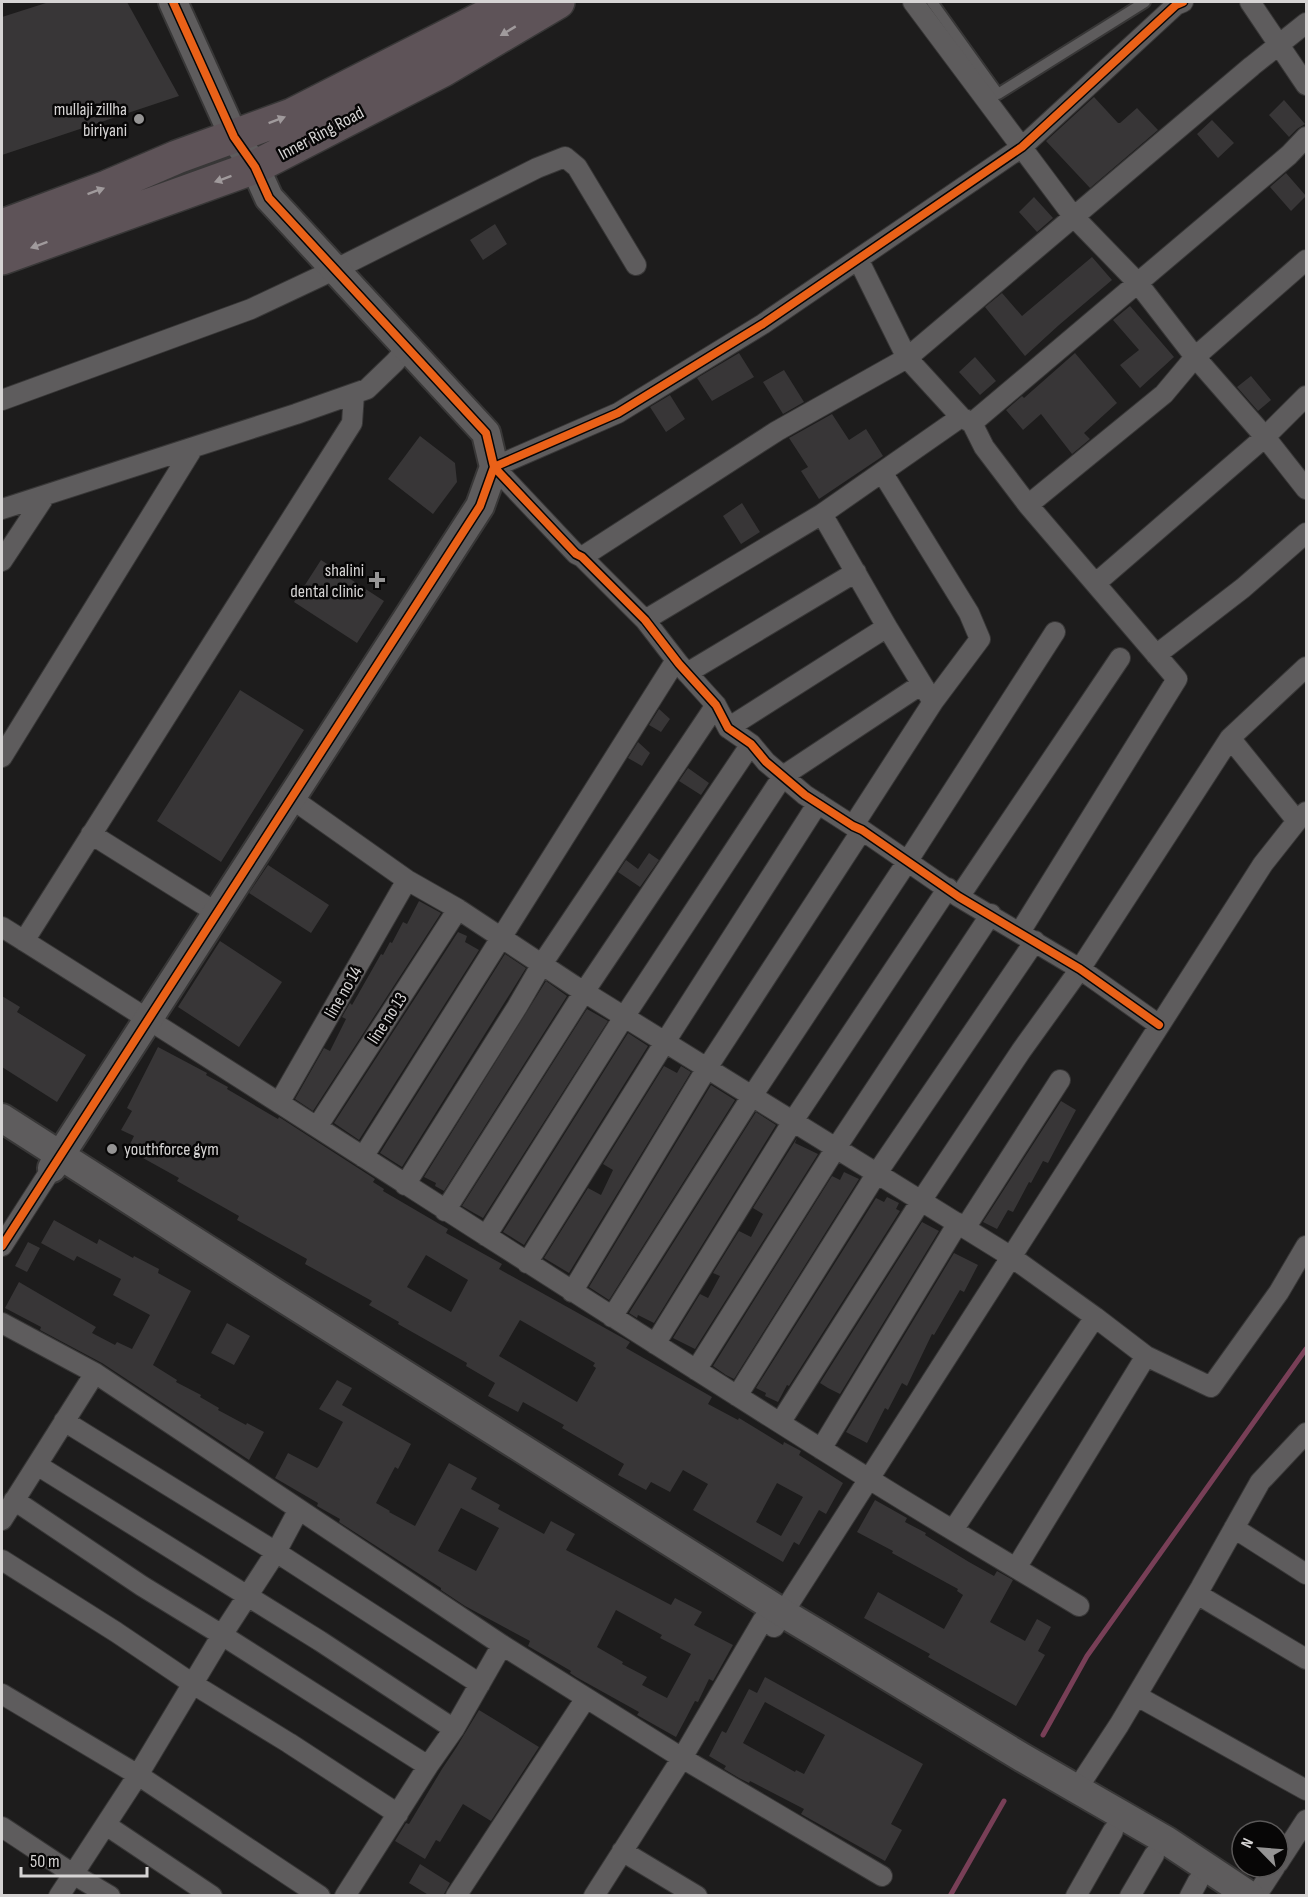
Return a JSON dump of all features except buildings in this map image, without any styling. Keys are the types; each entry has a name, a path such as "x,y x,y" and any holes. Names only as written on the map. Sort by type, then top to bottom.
{"highway":[{"name":"Inner Ring Road","path":"2,226 107,187 177,157 292,115 514,2"},
{"name":"Inner Ring Road","path":"2,258 255,167 443,70 558,2"}],"main road":[{"path":"56,1162 480,506 494,467 486,433 269,198 255,167 234,137 173,2"},
{"path":"2,1118 56,1162 773,1620 1018,1766 1113,1831 1154,1855 1195,1888 1223,1896"},
{"path":"2,1136 56,1162"},
{"path":"1018,1766 1077,1789 1167,1841 1250,1896"}],"street":[{"path":"913,2 1073,216 1137,282 1195,357 1265,437 1306,489"},
{"path":"1159,1025 1080,969 954,892 805,795 766,762 751,744 728,728 716,705 645,620 582,557 576,554 494,467 618,413 763,324 1022,147 1176,5 1183,2"},
{"path":"1250,2 1306,85"},
{"path":"582,557 777,431 907,358 1073,216 1306,23"},
{"path":"645,620 822,514 882,472 966,420 1137,282 1289,155 1306,137"},
{"path":"2,400 251,309 537,168 565,157 577,167 636,265"},
{"path":"737,1396 1027,937 1177,679 1028,505 966,420 907,358 858,259"},
{"path":"1028,505 1164,394 1195,357 1306,260"},
{"path":"2,509 367,389 407,348"},
{"path":"24,941 352,423 354,394"},
{"path":"1096,583 1265,437 1306,396"},
{"path":"2,757 193,448"},
{"path":"572,1292 933,702 980,639 969,613 882,472"},
{"path":"2,561 45,496"},
{"path":"822,514 933,702"},
{"path":"1156,655 1243,588 1306,533"},
{"path":"363,1157 501,937 682,667 856,572"},
{"path":"728,728 887,627"},
{"path":"612,1317 752,1096 1055,632"},
{"path":"655,1344 793,1121 1120,658"},
{"path":"780,1423 921,1201 1021,1051 1080,969 1230,738 1306,667"},
{"path":"486,1236 624,1017 783,776 922,684"},
{"path":"405,1185 542,964 716,705"},
{"path":"594,1896 682,1758 868,1479 1263,864 1302,817 1230,738"},
{"path":"445,1211 584,992 751,744"},
{"path":"291,798 407,880 458,909 584,992 1010,1256 1146,1356 1211,1387 1280,1292 1306,1246"},
{"path":"527,1263 818,803"},
{"path":"91,834 217,913"},
{"name":"line no 14","path":"279,1103 407,880"},
{"name":"line no 13","path":"317,1127 458,909"},
{"path":"696,1370 836,1148 991,914"},
{"path":"2,927 868,1479 1079,1606"},
{"path":"821,1449 961,1226 1060,1080"},
{"path":"2,1246 56,1162"},
{"path":"953,1530 1095,1317"},
{"path":"2,1323 95,1373 502,1646 682,1758 882,1876"},
{"path":"1016,1568 1146,1356"},
{"path":"2,1520 95,1373"},
{"path":"64,1421 276,1552 480,1684"},
{"path":"1077,1789 1137,1696 1260,1482 1306,1433"},
{"path":"37,1465 249,1596 454,1728"},
{"path":"14,1500 142,1586 428,1766"},
{"path":"59,1896 138,1775 222,1635 276,1552 298,1511"},
{"path":"1234,1528 1306,1574"},
{"path":"2,1560 398,1814"},
{"path":"1197,1594 1306,1659"},
{"path":"345,1896 454,1728 502,1646"},
{"path":"2,1694 138,1775 320,1896"},
{"path":"1137,1696 1306,1790"},
{"path":"456,1896 586,1698"},
{"path":"1290,1845 1306,1820"},
{"path":"106,1825 212,1896"},
{"path":"2,1827 110,1896"},
{"path":"1076,1896 1113,1831"},
{"path":"622,1851 697,1896"},
{"path":"1130,1896 1154,1855"},
{"path":"1256,1896 1267,1879"}],"lane":[{"path":"932,2 998,94 1145,2"}],"waterway":[{"path":"1043,1735 1087,1656 1306,1349"},
{"path":"950,1896 1004,1801"}],"cycle path":[{"path":"2,1246 480,506 494,467 486,433 269,198 255,167 234,137 173,2"},
{"path":"1159,1025 1080,969 959,897 862,830 805,795 766,762 751,744 728,728 716,705 679,664 645,620 582,557 576,554 494,467 618,413 763,324 1022,147 1176,5 1183,2"}],"place":[{"name":"mullaji zillha biriyani","path":"139,119"},
{"name":"shalini dental clinic","path":"377,580"},
{"name":"youthforce gym","path":"112,1149"}]}
